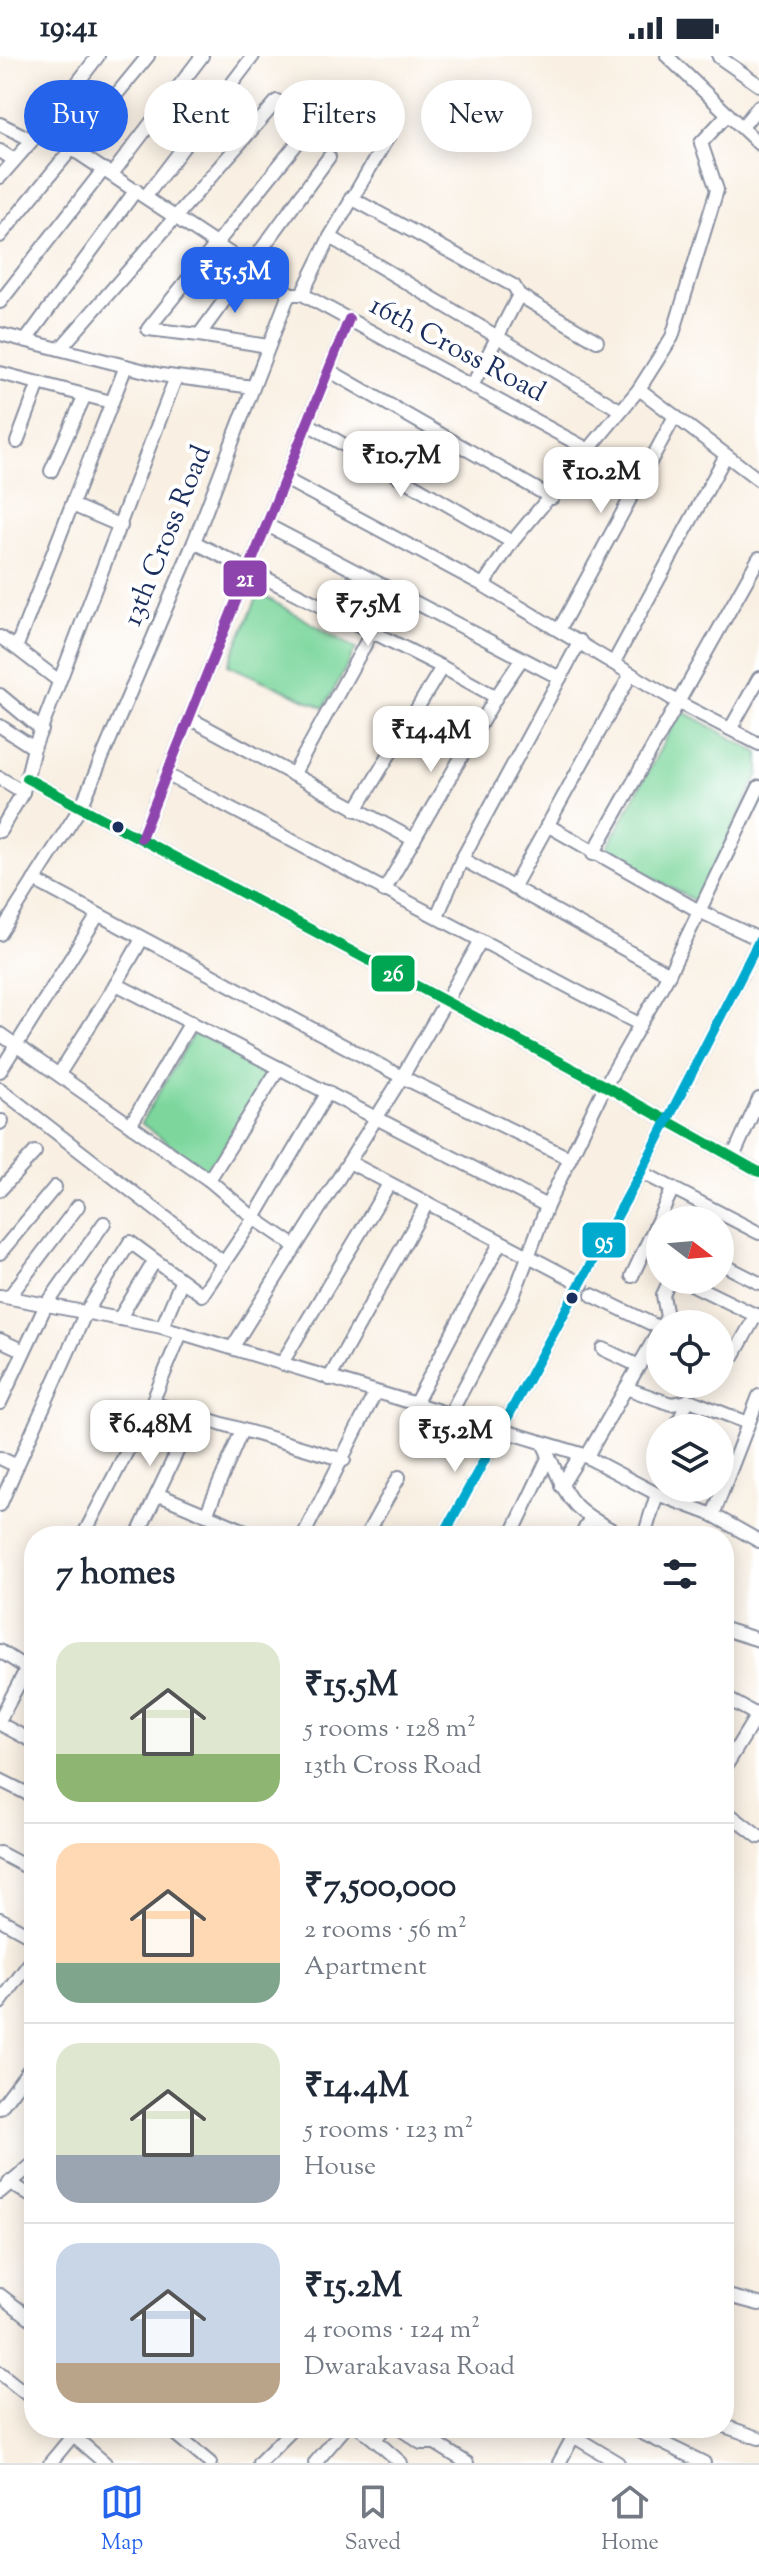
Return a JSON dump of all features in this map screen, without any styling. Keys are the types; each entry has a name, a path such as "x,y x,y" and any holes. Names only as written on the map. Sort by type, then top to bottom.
{"street":[{"path":"80,80 98,56"},
{"path":"128,81 148,56"},
{"path":"0,302 202,56"},
{"path":"26,340 253,56"},
{"path":"667,56 759,144"},
{"path":"719,57 759,85"},
{"path":"60,349 274,105"},
{"path":"742,127 759,106"},
{"path":"483,585 512,542 552,498 639,389 672,337 717,190 701,143 728,114"},
{"path":"0,124 24,136"},
{"path":"0,177 24,149"},
{"path":"0,151 14,160"},
{"path":"0,236 72,152"},
{"name":"16th Cross Road","path":"77,152 296,294 473,384 589,450"},
{"path":"268,346 148,329 290,152"},
{"name":"13th Cross Road","path":"0,934 82,805 194,542 268,346 379,152"},
{"path":"199,335 329,157"},
{"path":"351,198 514,286 519,295 597,341"},
{"path":"330,237 620,410"},
{"path":"473,384 519,295"},
{"path":"141,838 349,319"},
{"path":"0,334 176,377 213,379 253,387"},
{"path":"16,648 126,366"},
{"path":"330,371 552,498"},
{"path":"0,373 111,402"},
{"path":"1,826 23,792 34,748 176,377"},
{"path":"17,442 39,383"},
{"path":"639,389 759,480"},
{"path":"51,471 85,395"},
{"path":"559,630 675,416"},
{"path":"308,424 512,542"},
{"path":"614,662 726,455"},
{"path":"285,479 483,585 677,701 759,744"},
{"path":"72,505 121,526"},
{"path":"267,525 560,678"},
{"path":"194,542 373,630 496,697"},
{"path":"593,854 759,558"},
{"path":"293,775 373,630"},
{"path":"0,637 59,681"},
{"path":"437,916 462,859 580,641"},
{"path":"384,891 496,697 521,660"},
{"path":"356,810 442,667"},
{"path":"513,888 631,674"},
{"path":"731,728 759,678"},
{"path":"0,695 42,730"},
{"path":"189,718 414,840"},
{"path":"0,726 34,748"},
{"path":"166,774 639,1024"},
{"path":"0,778 23,792"},
{"path":"26,778 447,1001 759,1172"},
{"path":"450,1414 514,1294 569,1158 605,1086 669,974 759,787"},
{"path":"448,1526 582,1284 759,940 593,854 547,825"},
{"path":"462,859 669,974"},
{"path":"34,880 402,1077 569,1158"},
{"path":"0,1071 98,915"},
{"path":"59,1074 142,939"},
{"path":"232,1348 402,1077 480,942"},
{"path":"116,984 547,1206"},
{"path":"131,1124 191,1022"},
{"path":"0,1034 209,1180 254,1218 295,1246"},
{"path":"209,1180 279,1068"},
{"path":"0,1089 223,1262"},
{"path":"0,1505 85,1314 130,1242 202,1295 254,1218 328,1092"},
{"path":"733,1157 759,1099"},
{"path":"0,1190 35,1152"},
{"path":"349,1162 582,1284"},
{"path":"641,1172 707,1206"},
{"path":"282,1363 389,1184"},
{"path":"0,1253 55,1187"},
{"path":"632,1276 673,1188"},
{"path":"329,1379 427,1203"},
{"path":"78,1206 5,1296 45,1307 162,1327 584,1455 646,1488"},
{"path":"734,1220 759,1233"},
{"path":"0,1403 45,1307 104,1223"},
{"path":"415,1404 500,1243"},
{"path":"119,1319 154,1262"},
{"path":"734,1270 759,1283"},
{"path":"162,1327 181,1282"},
{"path":"712,1294 757,1316 734,1355"},
{"path":"592,1295 646,1318"},
{"path":"88,1526 152,1403 181,1333"},
{"path":"0,1340 24,1351"},
{"path":"603,1349 639,1366"},
{"path":"561,1486 584,1455 646,1354"},
{"path":"626,1388 671,1404 688,1400 748,1423"},
{"path":"308,1526 375,1393"},
{"path":"713,1515 759,1396"},
{"path":"682,1414 688,1400"},
{"path":"152,1403 344,1460"},
{"path":"142,1526 194,1416"},
{"path":"206,1515 242,1430"},
{"path":"543,1443 565,1496 590,1519 604,1526"},
{"path":"516,1526 549,1456"},
{"path":"0,1458 17,1466"},
{"path":"372,1526 399,1477"},
{"path":"157,1494 233,1526"},
{"path":"647,1526 655,1502"},
{"path":"678,1502 732,1526"},
{"path":"586,1526 590,1519"},
{"path":"734,1527 759,1541"},
{"path":"734,1632 759,1640"},
{"path":"0,1651 24,1666"},
{"path":"24,1680 0,1721 24,1736"},
{"path":"734,1702 757,1715 734,1753"},
{"path":"0,1780 24,1792"},
{"path":"734,1818 759,1837"},
{"path":"0,1853 24,1866"},
{"path":"0,1919 24,1932"},
{"path":"0,2002 24,1970"},
{"path":"0,2108 24,2076"},
{"path":"4,2187 24,2171"},
{"path":"4,2187 24,2194"},
{"path":"0,2295 24,2313"},
{"path":"734,2298 759,2304"},
{"path":"0,2373 24,2392"},
{"path":"734,2429 759,2438"},
{"path":"50,2463 67,2438"},
{"path":"79,2438 105,2463"},
{"path":"180,2438 210,2463"},
{"path":"259,2463 284,2438"},
{"path":"315,2463 336,2438"},
{"path":"372,2438 401,2463"},
{"path":"387,2449 395,2438"},
{"path":"414,2438 421,2443 435,2443 450,2458 467,2463"},
{"path":"421,2443 424,2438"},
{"path":"559,2463 573,2438"},
{"path":"584,2438 618,2463"},
{"path":"653,2438 704,2463"}],"green space":[{"path":"259,593 356,649 324,708 228,665"},
{"path":"681,710 759,753 759,774 697,902 605,852"},
{"path":"196,1029 271,1070 208,1173 141,1123"}],"transit line":[{"name":"21","path":"141,838 349,319"},
{"name":"26","path":"26,778 605,1086 759,1172"},
{"name":"95","path":"448,1526 641,1172 759,941"}]}
